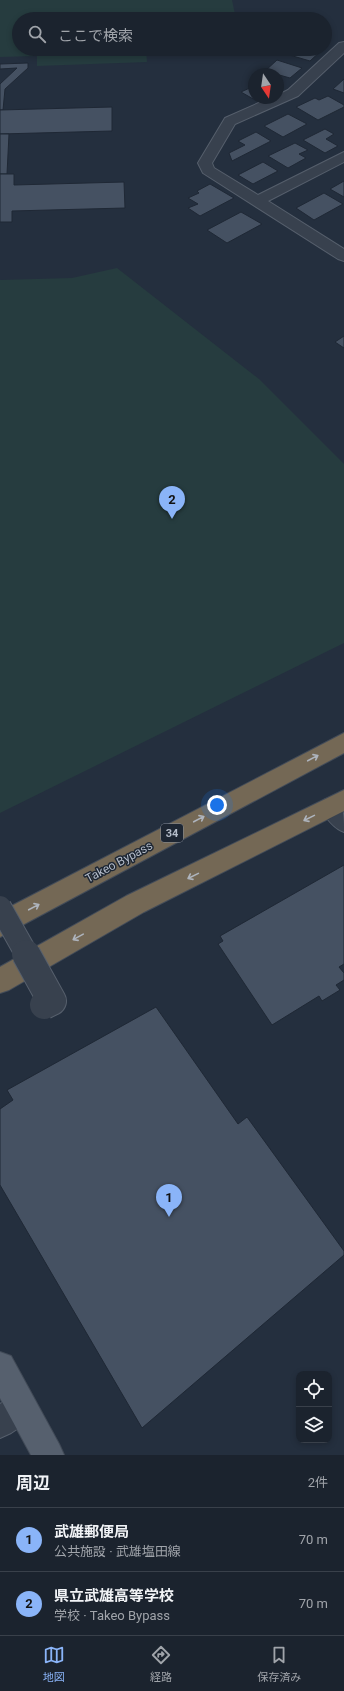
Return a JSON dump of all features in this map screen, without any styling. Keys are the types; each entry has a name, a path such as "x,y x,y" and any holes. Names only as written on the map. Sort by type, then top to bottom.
{"highway":[{"name":"Takeo Bypass","path":"0,925 344,742"},
{"path":"0,981 135,904 340,810"}],"main road":[{"path":"0,1367 10,1415 48,1455"}],"street":[{"path":"344,46 292,93 230,121 205,163 208,170 344,256"},
{"path":"257,201 344,156"},
{"path":"0,907 52,1001 44,1005"}],"green space":[{"path":"0,0 232,0 235,12 12,12 12,56 37,56 0,57"},
{"path":"37,56 147,56 147,62 37,66"},
{"path":"117,268 259,379 344,464 344,643 0,813 0,280 72,278"}],"building":[{"path":"293,56 315,56 310,61"},
{"path":"277,60 302,68 290,78 284,76 284,68 268,68"},
{"path":"28,63 28,68 5,89 3,110 0,110 0,84 17,68 0,69 0,64"},
{"path":"344,79 344,93 333,89"},
{"path":"248,89 248,96 241,92"},
{"path":"328,96 344,105 344,107 318,120 296,107 315,98 319,100"},
{"path":"112,107 112,131 0,134 0,110"},
{"path":"288,114 307,124 283,137 264,126"},
{"path":"325,129 334,134 326,139 338,146 325,153 303,140"},
{"path":"256,132 271,141 232,161 229,153 245,145 238,141"},
{"path":"0,134 9,134 7,174 0,174"},
{"path":"295,143 308,150 299,154 306,158 288,168 268,156"},
{"path":"263,162 278,171 253,184 238,175"},
{"path":"0,174 14,174 14,185 124,182 125,208 12,211 12,222 0,222"},
{"path":"344,181 344,197 330,189"},
{"path":"210,184 234,198 200,216 188,208 198,204 188,198 199,193 197,191"},
{"path":"324,193 343,204 314,220 296,208"},
{"path":"241,212 262,224 227,243 207,230"},
{"path":"344,336 344,348 335,342"},
{"path":"344,865 344,964 339,967 344,973 344,980 336,985 340,990 322,1001 319,996 272,1025 218,944 223,941 220,936"},
{"path":"156,1007 238,1124 247,1117 344,1251 344,1255 142,1428 0,1185 0,1109 13,1100 7,1090"}],"place":[{"name":"県立武雄高等学校","path":"172,519"},
{"name":"武雄郵便局","path":"169,1217"}]}
